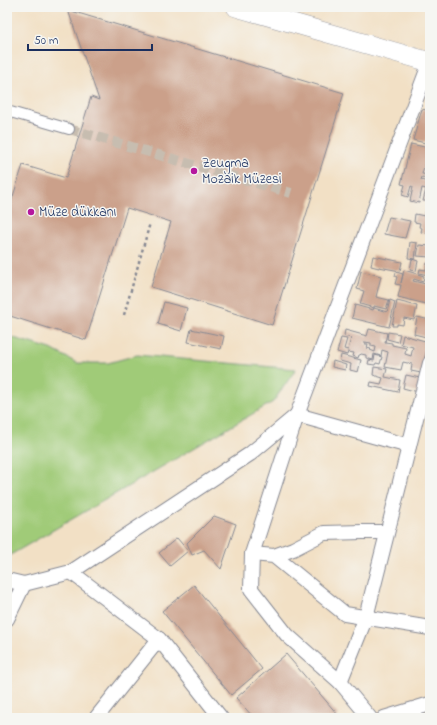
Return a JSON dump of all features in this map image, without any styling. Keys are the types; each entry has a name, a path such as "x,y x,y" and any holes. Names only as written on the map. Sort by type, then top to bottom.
{"main road":[{"path":"236,7 430,62"}],"street":[{"path":"370,718 340,682 287,635 251,589 252,554 297,415 430,62"},
{"path":"7,111 69,129"},
{"path":"340,682 366,617 430,363"},
{"path":"297,415 409,446"},
{"path":"7,580 24,584 71,572 250,454 297,415"},
{"path":"252,554 274,556 324,533 387,532"},
{"path":"274,556 345,614 430,628"},
{"path":"71,572 159,639 221,718"},
{"path":"7,619 24,584"},
{"path":"96,718 159,639"},
{"path":"384,718 430,704"}],"path":[{"path":"124,315 150,223"}],"green space":[{"path":"7,336 51,349 77,363 108,363 137,355 296,369 273,402 7,557"}],"building":[{"name":"Zeugma Mozaik Müzesi","path":"68,10 344,93 272,325 151,287 171,222 127,208 86,340 7,315 7,215 23,165 66,178 91,97 99,100"},
{"path":"422,109 430,111 430,131 425,143 413,140"},
{"path":"411,144 429,148 422,174 430,175 430,179 422,177 421,180 430,182 430,216 425,214 427,201 423,201 426,189 422,188 419,203 410,201 413,187 411,186 408,197 402,195 405,185 401,184"},
{"path":"415,214 429,217 430,235 428,235 429,231 426,231 426,233 421,232 422,228 419,227 420,223 414,222"},
{"path":"389,217 410,221 405,238 384,234"},
{"path":"410,242 417,243 415,259 408,258"},
{"path":"419,245 430,246 430,257 417,256"},
{"path":"373,256 402,262 400,271 371,266"},
{"path":"412,259 418,261 416,271 410,270"},
{"path":"427,263 430,263 430,282 427,281 428,275 419,273 420,269 426,270"},
{"path":"404,270 424,276 423,282 414,279 413,281 430,285 430,305 398,297 401,285 395,284 397,277 395,276 396,272 403,274 401,283"},
{"path":"361,271 381,276 376,297 389,300 386,309 374,306 374,308 360,304 364,291 357,289"},
{"path":"390,300 395,302 389,327 352,318 355,305 387,312"},
{"path":"397,301 417,306 414,320 404,318 403,325 397,324 397,326 392,326"},
{"path":"164,302 187,308 181,331 158,324"},
{"path":"417,317 430,320 430,338 414,334"},
{"path":"191,329 224,336 221,349 188,342"},
{"path":"369,329 387,333 385,342 406,348 405,354 411,356 413,347 401,344 403,335 429,342 421,373 411,371 412,364 403,362 401,370 385,367 388,352 382,350 381,356 374,354 373,360 366,358 366,355 361,354 358,358 353,356 354,353 348,352 347,355 337,352 341,338 347,339 344,349 348,350 351,338 344,336 345,330 367,336","holes":["365,342 371,343 371,346 376,347 375,352 367,348 368,344 365,344"]},
{"path":"388,332 400,334 398,342 387,339"},
{"path":"341,355 361,360 358,372 350,370 351,364 340,361"},
{"path":"375,355 382,357 380,364 368,364 369,360 374,361"},
{"path":"333,361 346,365 345,370 332,367"},
{"path":"374,367 387,369 385,377 400,380 398,392 370,386 371,382 381,384 383,378 373,375"},
{"path":"406,375 420,378 418,392 403,388"},
{"path":"214,516 236,524 221,569 204,550 192,555 187,543"},
{"path":"177,538 188,551 170,566 159,553"},
{"path":"194,585 262,669 231,695 162,611"},
{"path":"286,654 338,715 335,718 254,718 236,698"}],"tunnel":[{"path":"69,129 291,193"}],"place":[{"name":"Zeugma Mozaik Müzesi","path":"194,171"},
{"name":"Müze dükkanı","path":"31,212"}]}
